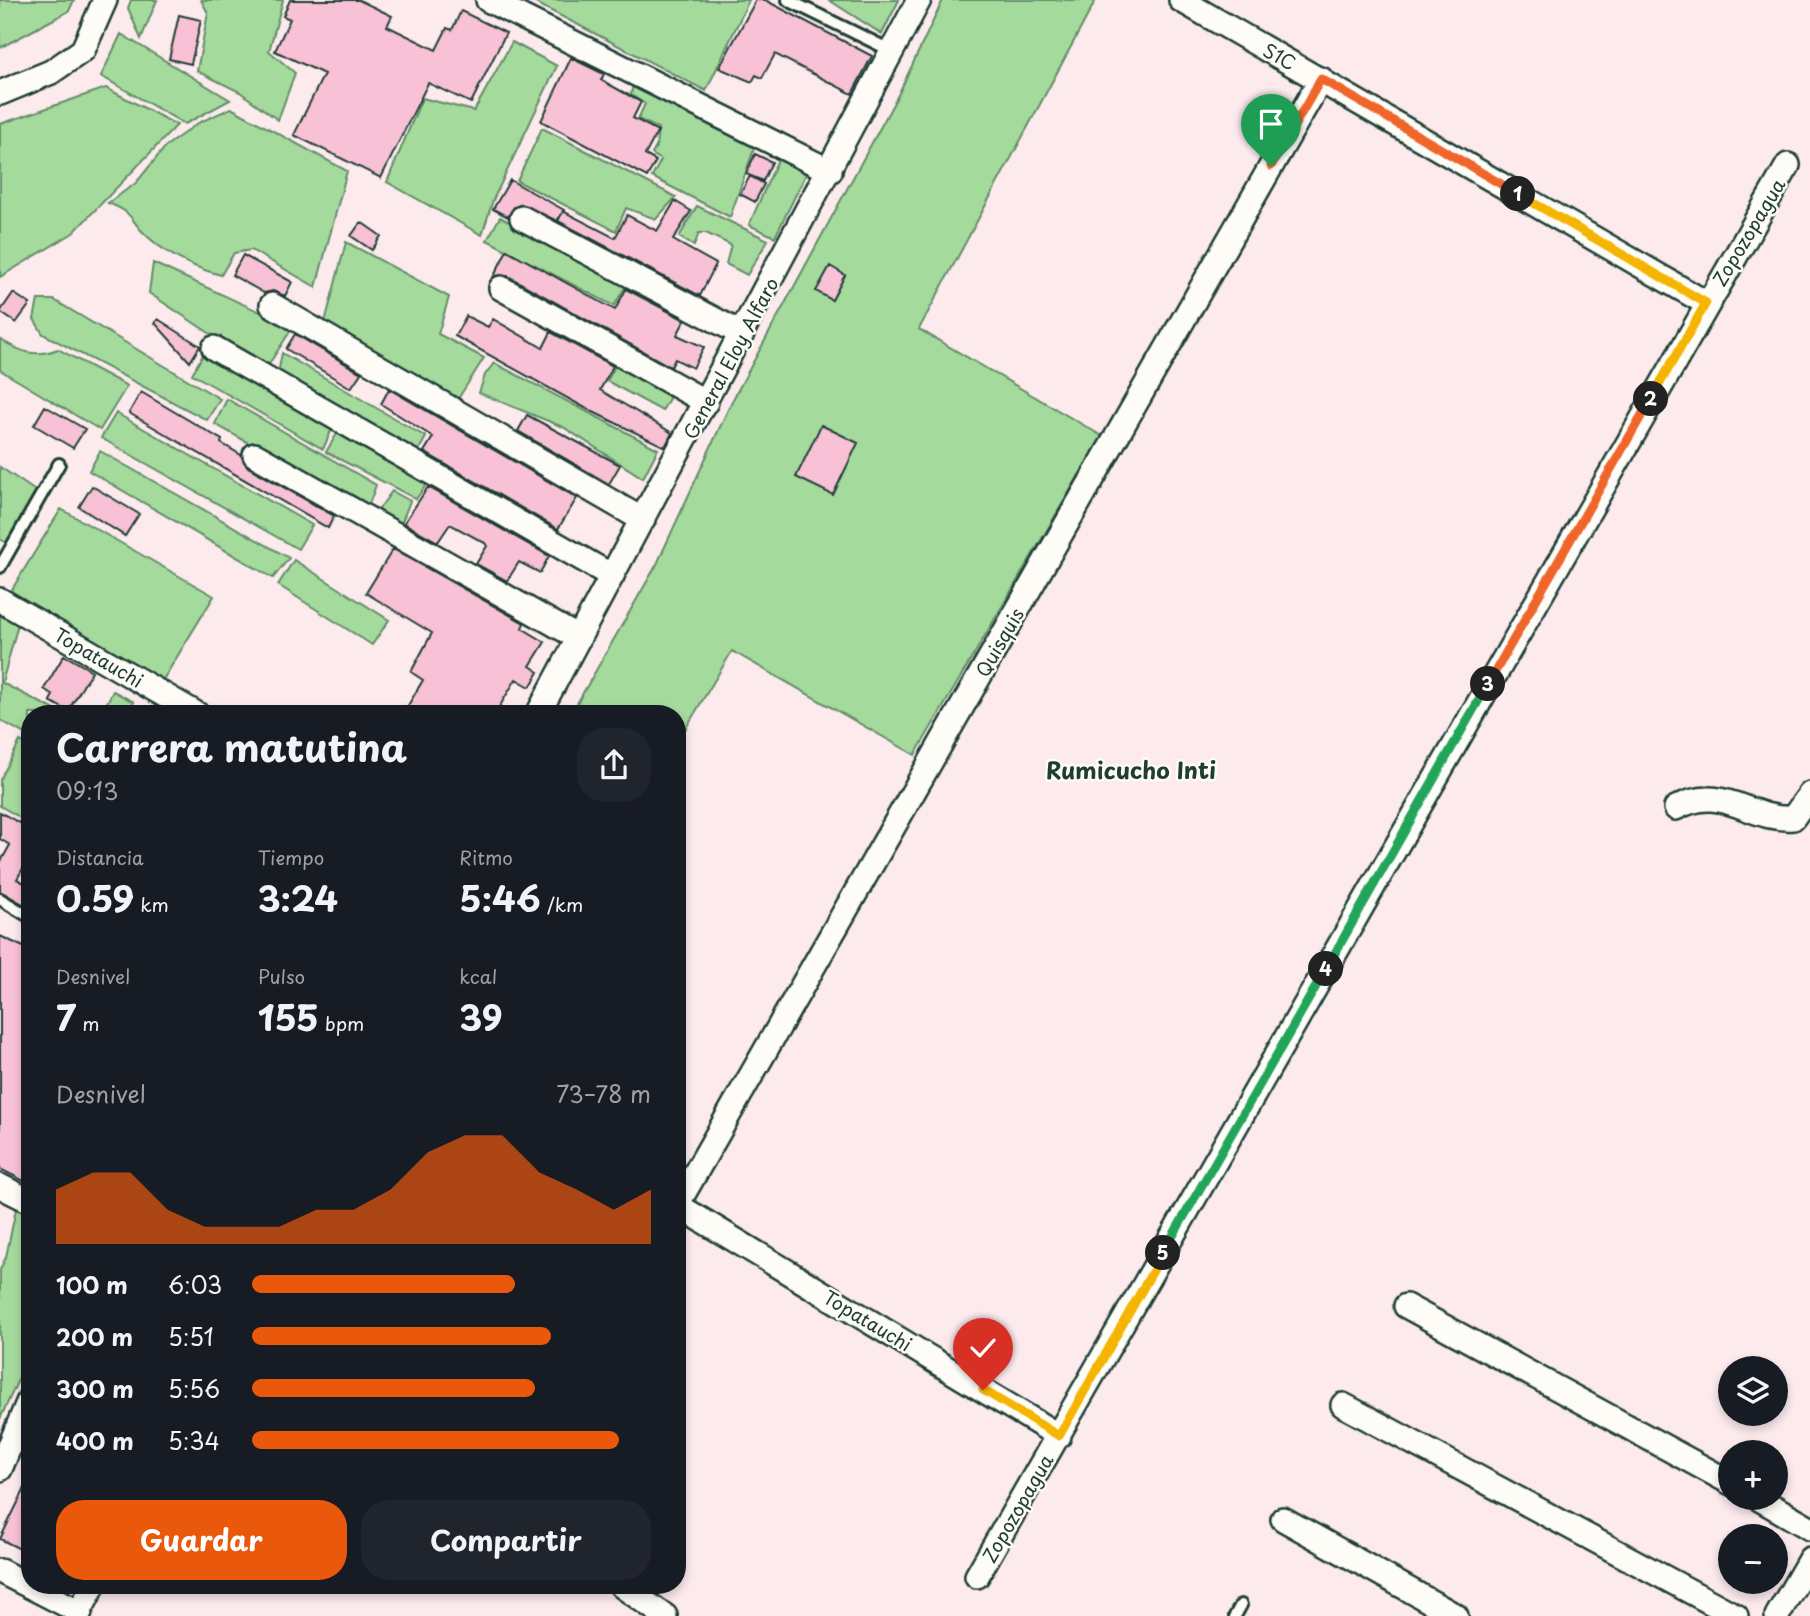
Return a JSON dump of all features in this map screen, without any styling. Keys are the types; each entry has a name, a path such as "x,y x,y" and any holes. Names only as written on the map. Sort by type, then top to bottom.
{"street":[{"path":"0,93 51,72 83,50 105,0"},
{"path":"488,0 830,171"},
{"name":"General Eloy Alfaro","path":"543,705 894,52 919,0"},
{"name":"S1C","path":"1181,0 1706,303"},
{"name":"Quisquis","path":"686,1189 1321,79"},
{"name":"Zopozopagua","path":"977,1576 1788,164"},
{"path":"522,218 742,334"},
{"path":"501,288 706,402"},
{"path":"272,305 643,520"},
{"path":"214,348 612,576"},
{"path":"255,455 579,638"},
{"name":"Topatauchi","path":"0,600 181,705"},
{"path":"1676,808 1694,798 1711,799 1779,819 1793,818 1810,794"},
{"path":"0,1186 21,1196"},
{"name":"Topatauchi","path":"686,1210 1059,1436"},
{"path":"1406,1306 1718,1476"},
{"path":"1343,1405 1736,1616"},
{"path":"0,1469 21,1419"},
{"path":"1779,1510 1810,1528"},
{"path":"1283,1519 1456,1616"},
{"path":"1777,1616 1810,1559"},
{"path":"0,1570 21,1582"},
{"path":"43,1594 78,1614 89,1594"},
{"path":"633,1594 665,1616"}],"lane":[{"path":"789,0 894,52"},
{"path":"0,567 60,464"},
{"path":"0,900 21,911"},
{"path":"1235,1616 1241,1605"}],"green space":[{"path":"0,0 74,0 69,11 0,48"},
{"path":"131,0 157,0 141,39 128,8"},
{"path":"201,0 283,0 269,51 295,73 278,120 240,92 197,71 208,13"},
{"path":"530,0 749,0 706,91"},
{"path":"829,0 899,0 882,34"},
{"path":"943,0 1096,0 919,329 1102,436 915,755 732,651 686,728 686,705 576,705 657,564 731,403 899,93"},
{"path":"121,34 230,100 185,124 101,76"},
{"path":"512,42 557,66 493,200 482,235 387,182 422,98 474,111"},
{"path":"633,83 755,146 730,217 652,177 661,160 652,154 656,147 658,128 638,119 645,104 631,95"},
{"path":"106,88 177,125 73,233 0,277 0,124"},
{"path":"231,108 347,171 316,287 251,250 234,253 221,275 201,269 164,250 142,231 128,214 108,203 136,183 166,146 198,123"},
{"path":"542,128 676,197 656,219 626,208 616,231 517,181"},
{"path":"779,157 806,174 775,237 749,225"},
{"path":"697,206 768,240 747,275 726,264 731,245 706,233 699,233 694,246 679,237"},
{"path":"500,217 627,284 614,306 487,240"},
{"path":"346,242 449,297 438,334 484,358 456,402 324,326"},
{"path":"153,263 293,327 265,370 149,293"},
{"path":"38,300 54,300 220,399 207,420 43,334 34,319"},
{"path":"0,339 28,352 42,353 58,349 127,386 100,430 0,370"},
{"path":"204,353 333,427 323,449 192,374"},
{"path":"282,353 426,437 415,457 277,379"},
{"path":"619,359 672,393 662,411 607,381"},
{"path":"494,363 658,449 643,478 563,427 479,393 485,375"},
{"path":"227,399 376,485 367,510 215,424"},
{"path":"116,413 312,525 298,549 101,438"},
{"path":"338,432 429,481 416,499 326,452"},
{"path":"100,451 289,558 273,578 89,471"},
{"path":"0,467 37,492 7,543 0,539"},
{"path":"392,491 410,501 399,529 374,516"},
{"path":"61,509 214,596 161,683 11,591"},
{"path":"294,560 389,620 372,645 278,585"},
{"path":"0,615 18,624 2,683 45,705 21,705 21,732 0,720"},
{"path":"113,691 134,702 133,705 106,705"},
{"path":"21,742 21,818 0,806 0,780"},
{"path":"17,1204 21,1206 21,1374 0,1419 0,1270 6,1257"}],"building":[{"path":"290,0 359,0 392,16 387,26 436,50 447,28 452,30 461,11 506,33 471,103 428,83 381,178 294,135 324,74 275,51 290,19 283,16"},
{"path":"756,0 765,0 872,56 852,94 775,54 762,78 756,75 752,82 719,68"},
{"path":"179,15 201,20 191,64 169,59"},
{"path":"571,58 604,74 601,80 641,102 633,118 658,131 645,155 656,161 647,177 541,121"},
{"path":"755,154 772,162 763,181 746,174"},
{"path":"750,176 764,184 755,202 740,194"},
{"path":"510,180 564,210 557,221 522,204 514,207 508,217 493,209"},
{"path":"675,201 691,211 673,240 716,264 700,296 558,221 563,211 615,238 627,215 657,231"},
{"path":"361,222 381,236 372,250 351,236"},
{"path":"507,250 615,310 626,289 685,320 677,335 704,347 693,368 675,359 671,367 508,276 494,276"},
{"path":"243,255 292,282 285,296 273,291 264,293 232,275"},
{"path":"830,266 845,275 832,300 816,291"},
{"path":"13,293 30,304 16,323 0,312"},
{"path":"466,316 488,327 493,319 543,348 551,332 613,366 600,390 672,433 665,447 587,409 455,336"},
{"path":"158,319 200,346 190,362 155,323"},
{"path":"295,334 361,373 351,388 286,349"},
{"path":"389,389 577,498 558,529 424,452 433,437 381,404"},
{"path":"141,392 222,440 221,443 241,455 248,467 334,516 328,528 129,413"},
{"path":"45,406 85,429 73,448 34,425"},
{"path":"527,415 620,465 609,484 518,431"},
{"path":"821,425 858,443 833,495 796,477"},
{"path":"92,486 139,514 125,536 79,507"},
{"path":"428,487 549,556 540,573 519,562 507,581 476,564 487,546 485,543 450,524 438,542 404,523"},
{"path":"393,549 524,623 522,628 545,642 530,666 539,672 530,687 516,679 500,705 408,705 423,680 411,672 432,633 366,593"},
{"path":"64,655 92,671 72,705 57,705 50,701 53,695 44,689"},
{"path":"0,812 21,824 21,872 17,879 21,881 21,903 0,891 0,863 10,845 0,839"},
{"path":"0,936 21,946 21,1180 0,1169"},
{"path":"21,1496 21,1550 0,1539"}],"district":[{"name":"Rumicucho Inti","path":"1131,769"}],"route":[{"path":"983,1390 1059,1436 1706,303 1321,79 1271,166"}]}
